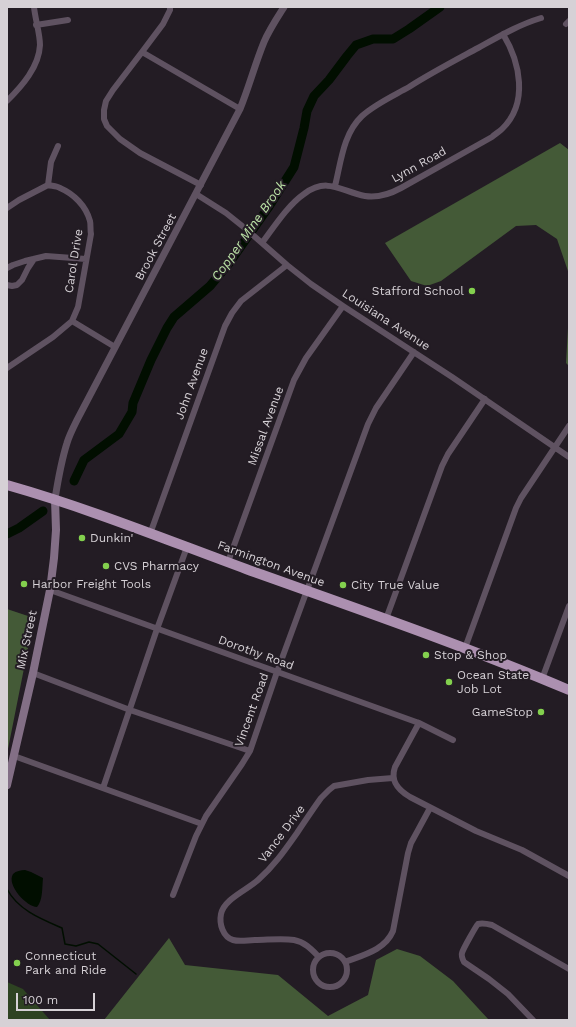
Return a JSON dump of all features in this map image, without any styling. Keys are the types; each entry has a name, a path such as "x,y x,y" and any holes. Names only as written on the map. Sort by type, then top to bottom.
{"highway":[{"name":"Farmington Avenue","path":"7,484 103,516 386,619 465,648 569,690"}],"main road":[{"name":"Mix Street","path":"7,785 33,673 50,590 56,534 55,499"}],"street":[{"path":"7,101 21,87 32,70 38,56 40,43 34,7"},
{"path":"170,7 163,24 106,101 104,119 107,126 120,139 140,153 201,185"},
{"name":"Brook Street","path":"55,499 61,464 67,442 77,420 240,109 248,91 264,41 284,7"},
{"path":"336,186 343,149 347,139 362,116 376,106 434,72 503,34 528,22 541,18"},
{"path":"36,25 68,20"},
{"name":"Lynn Road","path":"262,243 289,208 304,193 321,186 329,185 366,196 374,197 385,195 492,137 502,130 513,113 519,97 519,84 515,58 503,34"},
{"path":"142,52 240,109"},
{"path":"7,208 48,184 51,162 58,146"},
{"name":"Carol Drive","path":"48,184 60,188 80,202 87,212 90,222 90,234 78,307 72,321"},
{"name":"Louisiana Avenue","path":"196,194 246,229 287,265 342,306 485,399 569,457"},
{"path":"7,268 46,256 86,259"},
{"path":"7,285 17,285 22,280 34,260"},
{"name":"John Avenue","path":"150,534 225,326 241,301 287,265"},
{"name":"Missal Avenue","path":"228,562 294,380 306,358 342,306"},
{"path":"7,368 72,321 115,347"},
{"name":"Vincent Road","path":"173,895 206,816 250,751 277,672 368,424 376,408 414,352"},
{"path":"386,619 442,466 448,454 485,399"},
{"path":"465,648 516,508 521,498 569,426"},
{"path":"103,788 157,629 187,547"},
{"name":"Dorothy Road","path":"50,590 419,723 453,740"},
{"path":"542,679 569,606"},
{"path":"33,673 130,710 250,751"},
{"path":"419,723 393,772 393,778 401,791 430,808 476,831 522,850 569,876"},
{"path":"14,756 202,824"},
{"name":"Vance Drive","path":"319,957 303,943 294,940 240,941 232,939 224,932 221,925 223,908 229,901 257,881 280,857 328,790 341,784 393,778"},
{"path":"345,962 375,950 390,938 410,843 430,808"},
{"path":"533,1020 508,994 462,959 462,953 475,927 479,924 492,925 569,969"},
{"path":"328,953 338,955 345,962 347,967 346,977 339,985 328,987 318,983 313,973 313,968 319,957 328,953"}],"green space":[{"path":"560,143 569,150 569,274 557,239 536,225 516,226 441,281 427,286 411,281 385,243"},
{"path":"569,320 569,366 566,363"},
{"path":"7,609 34,618 7,754"},
{"path":"169,938 185,965 278,975 328,1016 368,995 376,960 397,949 420,956 453,981 489,1020 104,1020"},
{"path":"7,982 23,989 50,1020 7,1020"}],"shaded area":[{"path":"25,870 43,878 41,897 37,907 23,899 12,884 13,874"}],"waterway":[{"name":"Copper Mine Brook","path":"74,481 84,460 119,434 132,412 133,403 151,360 174,317 210,286 230,262 268,208 294,167 307,111 314,96 329,80 356,45 373,39 393,39 440,7"},
{"name":"Copper Mine Brook","path":"7,534 19,528 43,511"},
{"path":"7,889 17,903 31,913 62,928 65,944 76,946 89,942 98,944 136,974"}],"place":[{"name":"Stafford School","path":"472,291"},
{"name":"Dunkin'","path":"82,538"},
{"name":"CVS Pharmacy","path":"106,566"},
{"name":"Harbor Freight Tools","path":"24,584"},
{"name":"City True Value","path":"343,585"},
{"name":"Stop & Shop","path":"426,655"},
{"name":"Ocean State Job Lot","path":"449,682"},
{"name":"GameStop","path":"541,712"},
{"name":"Connecticut Park and Ride","path":"17,963"}]}
